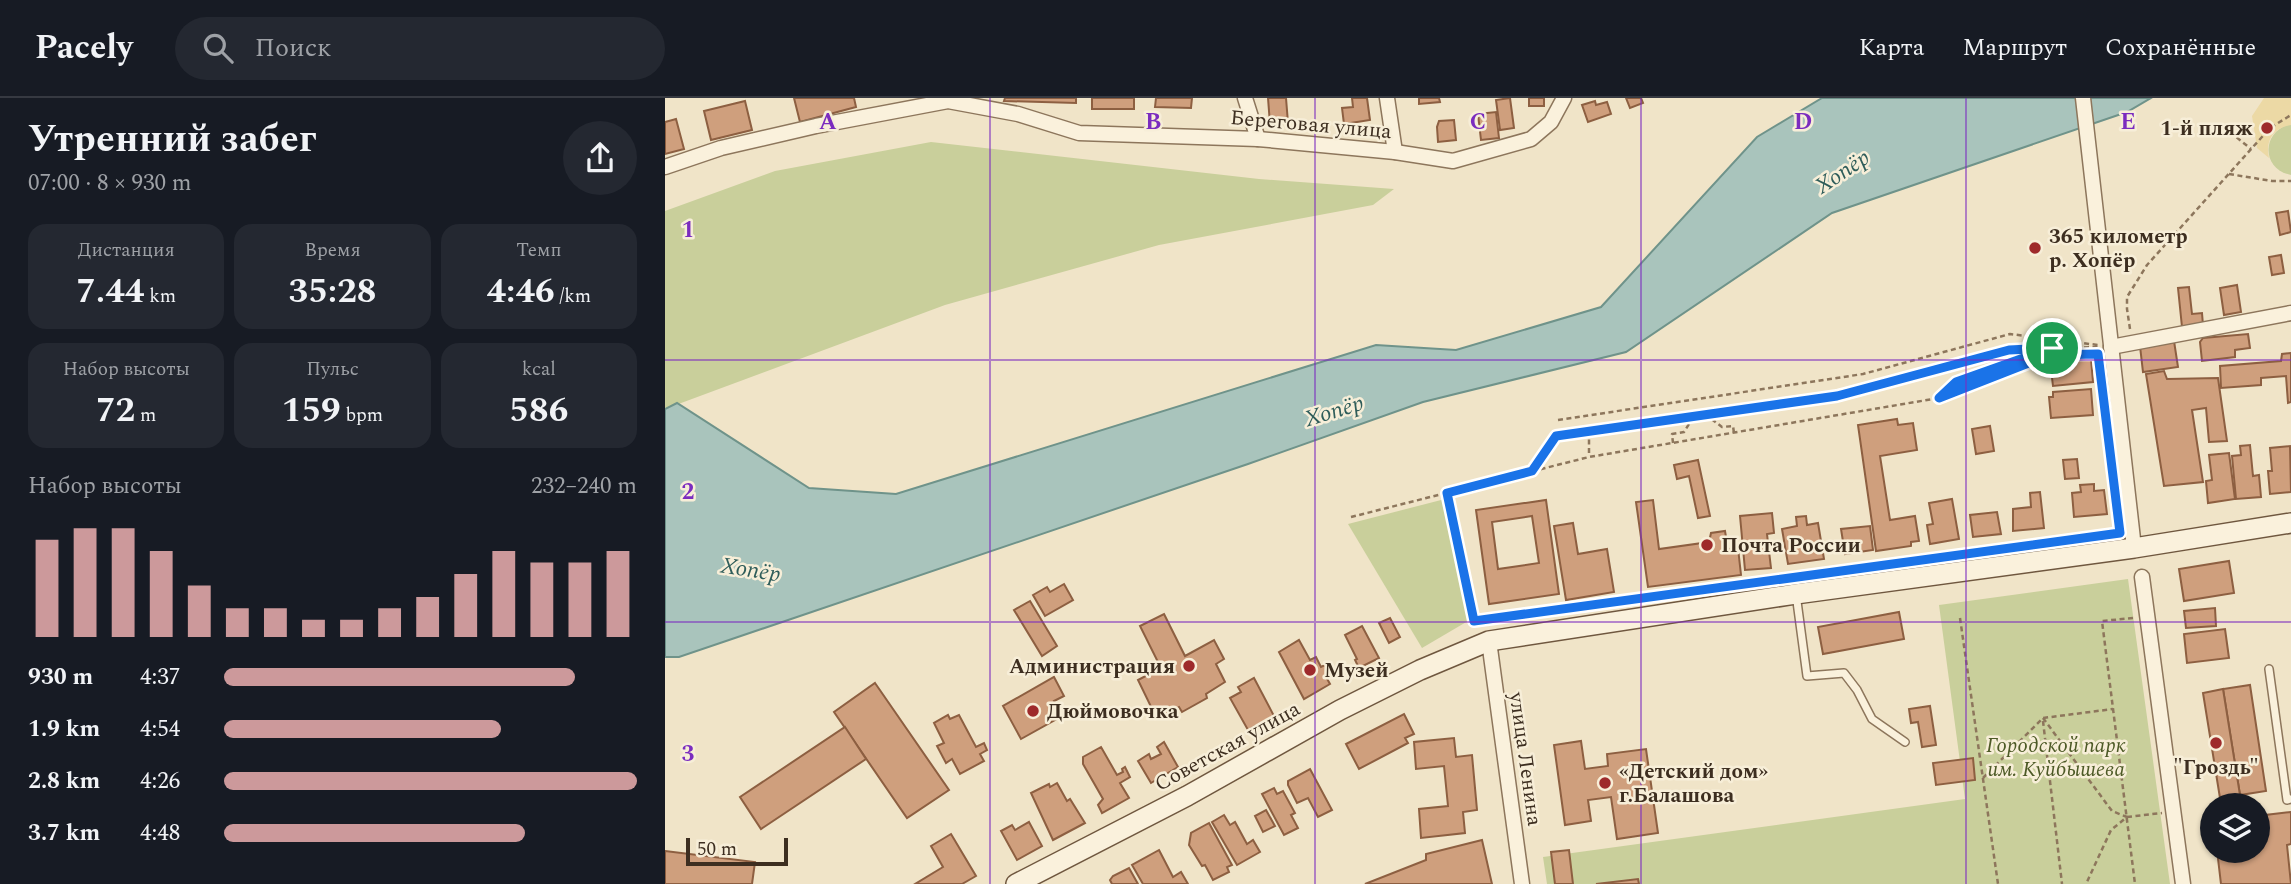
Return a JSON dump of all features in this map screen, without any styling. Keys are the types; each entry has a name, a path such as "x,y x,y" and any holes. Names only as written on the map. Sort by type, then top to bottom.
{"street":[{"path":"1245,98 1258,139"},
{"path":"1387,98 1395,152"},
{"name":"Береговая улица","path":"665,167 721,148 945,100 1018,114 1079,133 1258,139 1395,152 1453,161 1531,139 1551,122 1564,98"},
{"path":"2083,98 2134,548"},
{"path":"2112,347 2291,313"},
{"name":"Советская улица","path":"1016,884 1187,796 1340,710 1420,670 1489,641 2291,523"},
{"path":"2142,577 2183,884"},
{"name":"улица Ленина","path":"1489,641 1522,884"}],"lane":[{"path":"1796,594 1807,676 1844,673 1857,690 1872,719 1905,741"},
{"path":"2269,669 2287,800 2291,799"}],"path":[{"path":"2132,342 2126,309 2127,297 2147,265 2270,128 2291,115"},
{"path":"2230,132 2251,149"},
{"path":"2229,174 2272,181 2291,181"},
{"path":"1558,420 1864,374 2010,334 2112,347"},
{"path":"1532,471 1556,436 1837,396 2009,350 2112,347"},
{"path":"1939,398 1956,382 2052,348"},
{"path":"1351,517 1589,457 1939,398 2049,355 2098,354 2099,368"},
{"path":"1705,414 1722,427 1733,426 1734,433"},
{"path":"1673,443 1672,434 1684,432 1694,416"},
{"path":"1589,431 1589,457"},
{"path":"1447,493 1474,621 1707,590"},
{"path":"2135,884 2102,621 2147,616"},
{"path":"1960,618 1998,884"},
{"path":"1983,778 2043,718 2113,709"},
{"path":"2043,718 2112,811 2127,817 2173,811"},
{"path":"2043,718 2062,884"},
{"path":"2086,884 2111,830 2127,817"}],"green space":[{"path":"2291,124 2291,175 2274,165 2269,150 2274,134"},
{"path":"931,142 1259,179 1394,189 1373,205 1159,245 945,305 665,409 665,211 775,171"},
{"path":"1445,499 1468,621 1422,648 1348,524"},
{"name":"Городской парк им. Куйбышева","path":"2128,579 2170,884 1547,884 1543,857 1965,799 1939,605"}],"sand":[{"name":"1-й пляж","path":"2264,98 2291,98 2291,125 2279,129 2272,136 2268,146 2269,158 2257,148 2252,116"}],"water":[{"name":"Хопёр","path":"1822,98 2151,98 2127,112 1832,213 1626,352 1423,402 679,657 665,657 665,409 677,403 809,488 896,494 1376,345 1456,350 1601,307 1757,137"}],"building":[{"path":"794,98 854,98 856,107 800,122"},
{"path":"1005,98 1076,98 1076,103 1004,101"},
{"path":"1092,98 1134,98 1134,109 1092,109"},
{"path":"1156,98 1192,98 1191,108 1155,107"},
{"path":"1268,98 1286,98 1288,123 1270,124"},
{"path":"1352,98 1367,98 1370,120 1344,124 1342,108 1353,107"},
{"path":"1419,98 1439,98 1440,102 1419,104"},
{"path":"1510,98 1514,128 1500,130 1496,100"},
{"path":"1529,98 1544,98 1544,106 1529,106"},
{"path":"1626,98 1641,98 1643,103 1630,108"},
{"path":"745,101 752,130 711,140 704,111"},
{"path":"1595,101 1596,105 1607,102 1611,114 1588,122 1582,105"},
{"path":"1496,112 1499,138 1481,140 1478,114"},
{"path":"676,119 684,149 665,154 665,122"},
{"path":"1454,120 1456,140 1438,142 1439,121"},
{"path":"2288,211 2291,232 2280,235 2276,213"},
{"path":"2281,255 2284,273 2272,275 2269,257"},
{"path":"2237,285 2241,312 2224,315 2220,288"},
{"path":"2189,287 2192,314 2202,313 2203,325 2182,327 2178,288"},
{"path":"2248,334 2250,348 2235,350 2235,357 2202,361 2200,342 2203,338"},
{"path":"2174,341 2178,367 2143,372 2140,346"},
{"path":"2291,353 2291,402 2288,403 2286,376 2261,378 2261,385 2221,388 2220,366 2281,361 2282,354"},
{"path":"2091,359 2093,382 2053,386 2050,361"},
{"path":"2164,371 2167,379 2218,378 2227,441 2209,442 2206,408 2192,410 2203,482 2164,486 2146,374"},
{"path":"2091,389 2093,415 2051,418 2049,397 2053,397 2053,392"},
{"path":"1897,419 1898,425 1913,423 1917,450 1880,456 1890,520 1915,516 1919,541 1911,542 1911,546 1876,551 1858,425"},
{"path":"1990,426 1994,451 1976,454 1972,429"},
{"path":"2250,445 2253,476 2259,475 2261,497 2236,499 2232,456 2241,455 2240,446"},
{"path":"2290,446 2291,492 2270,494 2270,448"},
{"path":"2229,453 2235,499 2208,503 2206,481 2212,480 2209,455"},
{"path":"2077,459 2079,478 2065,479 2063,460"},
{"path":"1698,460 1710,516 1698,518 1689,476 1677,479 1674,465"},
{"path":"2094,484 2094,491 2104,490 2107,514 2074,517 2072,493 2081,492 2080,485"},
{"path":"2040,492 2044,528 2013,531 2013,509 2031,507 2030,493"},
{"path":"1952,499 1959,539 1930,544 1927,525 1933,524 1929,503"},
{"path":"1546,500 1559,594 1489,604 1476,510","holes":["1532,516 1539,563 1498,569 1492,522"]},
{"name":"Почта России","path":"1653,500 1659,549 1709,542 1711,533 1725,531 1728,549 1738,548 1741,575 1648,587 1636,502"},
{"path":"1997,512 2001,534 1973,537 1970,515"},
{"path":"1772,513 1774,533 1767,534 1771,568 1745,570 1740,516"},
{"path":"1806,516 1807,525 1818,523 1824,559 1788,564 1782,529 1797,526 1796,517"},
{"path":"1573,523 1578,554 1607,549 1614,592 1566,600 1554,526"},
{"path":"1870,526 1873,550 1845,554 1841,529"},
{"path":"2229,561 2234,593 2184,601 2179,569"},
{"path":"1064,584 1073,600 1045,616 1033,595 1047,587 1050,592"},
{"path":"1030,601 1057,646 1042,656 1014,610"},
{"path":"2215,608 2216,626 2186,628 2184,611"},
{"path":"1899,612 1904,639 1823,654 1818,627"},
{"name":"Администрация","path":"1164,614 1185,656 1214,640 1224,659 1216,664 1225,682 1206,694 1207,698 1182,712 1179,707 1156,717 1138,680 1161,668 1140,626"},
{"path":"1390,618 1400,637 1389,643 1379,623"},
{"path":"1362,626 1379,658 1359,668 1345,635"},
{"path":"2225,629 2229,658 2187,663 2184,634"},
{"name":"Музей","path":"1299,640 1310,660 1316,657 1321,667 1327,664 1333,674 1326,677 1330,684 1304,699 1279,652"},
{"name":"Дюймовочка","path":"1054,677 1064,696 1054,701 1062,716 1021,739 1003,706"},
{"path":"1254,678 1274,716 1248,730 1230,698 1241,692 1238,687"},
{"path":"875,683 949,790 907,818 834,712"},
{"path":"2250,685 2266,791 2240,793 2223,689"},
{"path":"2223,689 2240,793 2219,793 2203,693"},
{"path":"1930,706 1936,745 1922,747 1918,722 1911,723 1909,709"},
{"path":"1404,714 1414,734 1405,738 1408,743 1359,769 1346,744"},
{"path":"948,715 950,719 959,715 976,747 984,743 987,750 980,754 984,761 960,774 952,759 946,763 937,746 944,743 934,723"},
{"path":"845,727 866,759 761,829 740,797"},
{"path":"1454,738 1456,757 1472,755 1477,810 1463,812 1465,833 1421,838 1419,809 1448,806 1444,766 1416,769 1414,742"},
{"name":"«Детский дом» г.Балашова","path":"1581,741 1585,769 1608,766 1607,754 1646,749 1658,833 1617,839 1611,797 1588,800 1591,821 1565,825 1554,745"},
{"path":"1164,742 1178,767 1151,783 1138,761 1149,754 1151,759 1161,754 1157,747"},
{"path":"1101,747 1117,775 1123,772 1125,767 1130,777 1120,783 1129,798 1102,813 1098,805 1103,799 1083,764 1083,757"},
{"path":"1973,758 1975,780 1936,785 1933,763"},
{"path":"1310,769 1332,810 1318,817 1308,798 1297,803 1288,785 1288,781"},
{"path":"1057,783 1067,801 1070,799 1085,823 1053,840 1031,793"},
{"path":"1274,788 1277,794 1283,791 1295,813 1291,815 1298,828 1284,835 1262,794"},
{"path":"1266,810 1275,826 1263,832 1255,816"},
{"path":"2291,812 2291,844 2287,845 2291,884 2221,884 2219,863 2270,863 2270,814"},
{"path":"1224,815 1230,825 1235,822 1247,844 1253,840 1260,852 1237,865 1212,822"},
{"path":"1029,822 1042,846 1017,860 1001,831 1012,825 1015,830"},
{"path":"1209,823 1232,865 1227,867 1229,872 1213,880 1189,845 1191,833"},
{"path":"951,834 976,876 962,884 915,884 943,867 931,846"},
{"path":"1482,840 1492,884 1365,884 1426,860 1426,854"},
{"path":"1159,850 1173,877 1181,872 1188,884 1143,884 1132,865"},
{"path":"1569,850 1573,884 1555,884 1551,852"},
{"path":"665,851 755,862 752,884 665,884"},
{"path":"1129,868 1138,884 1112,884 1110,880 1113,876"},
{"path":"1638,879 1639,884 1596,884"}],"place":[{"name":"1-й пляж","path":"2267,128"},
{"name":"365 километр р. Хопёр","path":"2035,248"},
{"name":"Почта России","path":"1707,545"},
{"name":"Администрация","path":"1189,666"},
{"name":"Музей","path":"1310,670"},
{"name":"Дюймовочка","path":"1033,711"},
{"name":"\"Гроздь\"","path":"2216,743"},
{"name":"«Детский дом» г.Балашова","path":"1605,783"}],"route":[{"path":"2052,348 1956,382 1939,398 2049,355 2098,354 2120,533 1474,621 1447,493 1532,471 1556,436 1837,396 2009,350 2052,348"}]}
